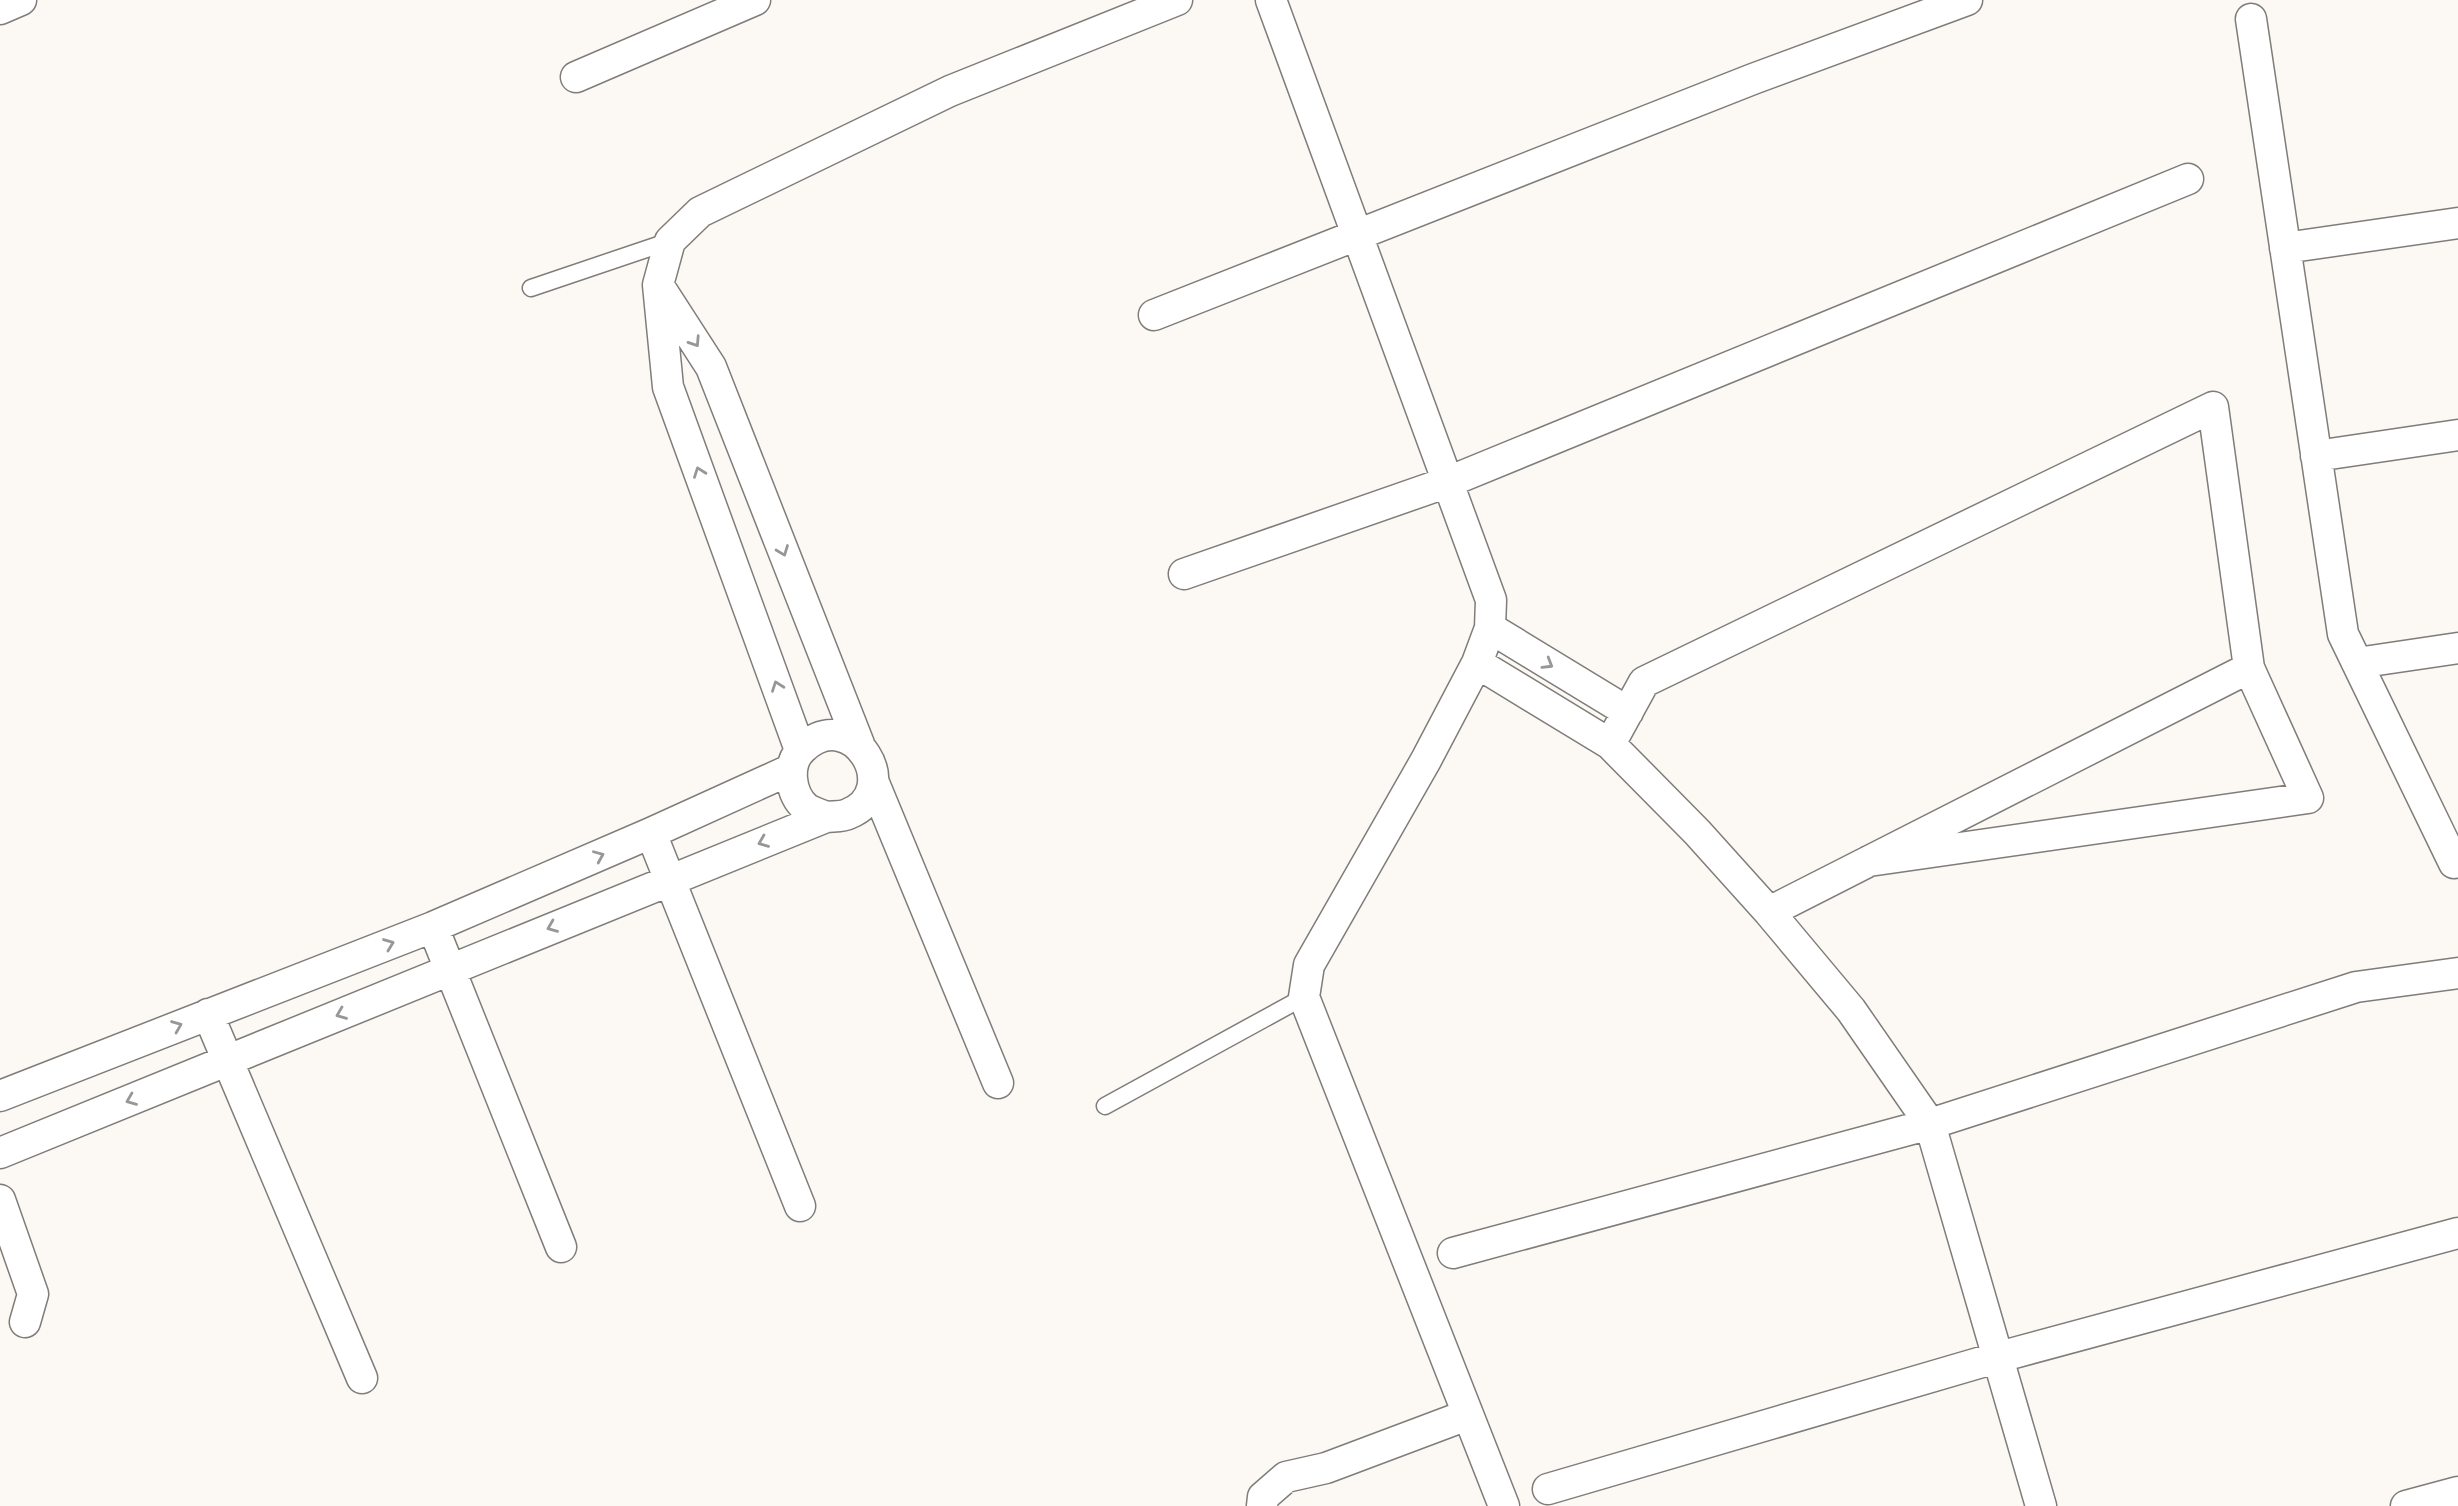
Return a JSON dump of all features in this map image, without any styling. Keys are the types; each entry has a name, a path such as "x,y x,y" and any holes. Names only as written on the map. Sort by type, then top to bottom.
{"street":[{"path":"0,9 21,0"},
{"path":"576,77 755,0"},
{"path":"826,817 807,808 794,791 796,760 668,387 658,285 670,241 700,212 938,97 1177,0"},
{"path":"1271,0 1491,600 1490,628 1477,663 1426,760 1309,965 1304,997 1504,1506"},
{"path":"1154,315 1753,79 1967,0"},
{"path":"2251,19 2343,634 2454,863 2458,862"},
{"path":"1184,574 1448,482 2189,179"},
{"path":"2285,248 2458,223"},
{"path":"658,285 711,367 859,744 872,762 874,783 998,1083"},
{"path":"1610,744 1644,682 2213,407 2249,668 2308,798 1870,861"},
{"path":"2316,456 2458,435"},
{"path":"1490,628 1628,712"},
{"path":"2357,663 2458,648"},
{"path":"1477,663 1610,744 1697,832 1769,912 1851,1010 1930,1124 2040,1506"},
{"path":"1769,912 2249,668"},
{"path":"0,1096 433,926 651,833 796,760 819,737 840,735 859,744"},
{"path":"0,1153 669,879 826,817 848,815 865,802 874,783"},
{"path":"651,833 800,1206"},
{"path":"433,926 561,1247"},
{"path":"1453,1253 1930,1124 2356,987 2458,972"},
{"path":"208,1014 362,1378"},
{"path":"0,1200 33,1294 25,1322"},
{"path":"1548,1489 1999,1357 2458,1233"},
{"path":"1262,1506 1263,1497 1286,1477 1326,1468 1467,1415"},
{"path":"2406,1506 2458,1492"}],"lane":[{"path":"531,288 670,241"},
{"path":"1105,1107 1304,997"}]}
